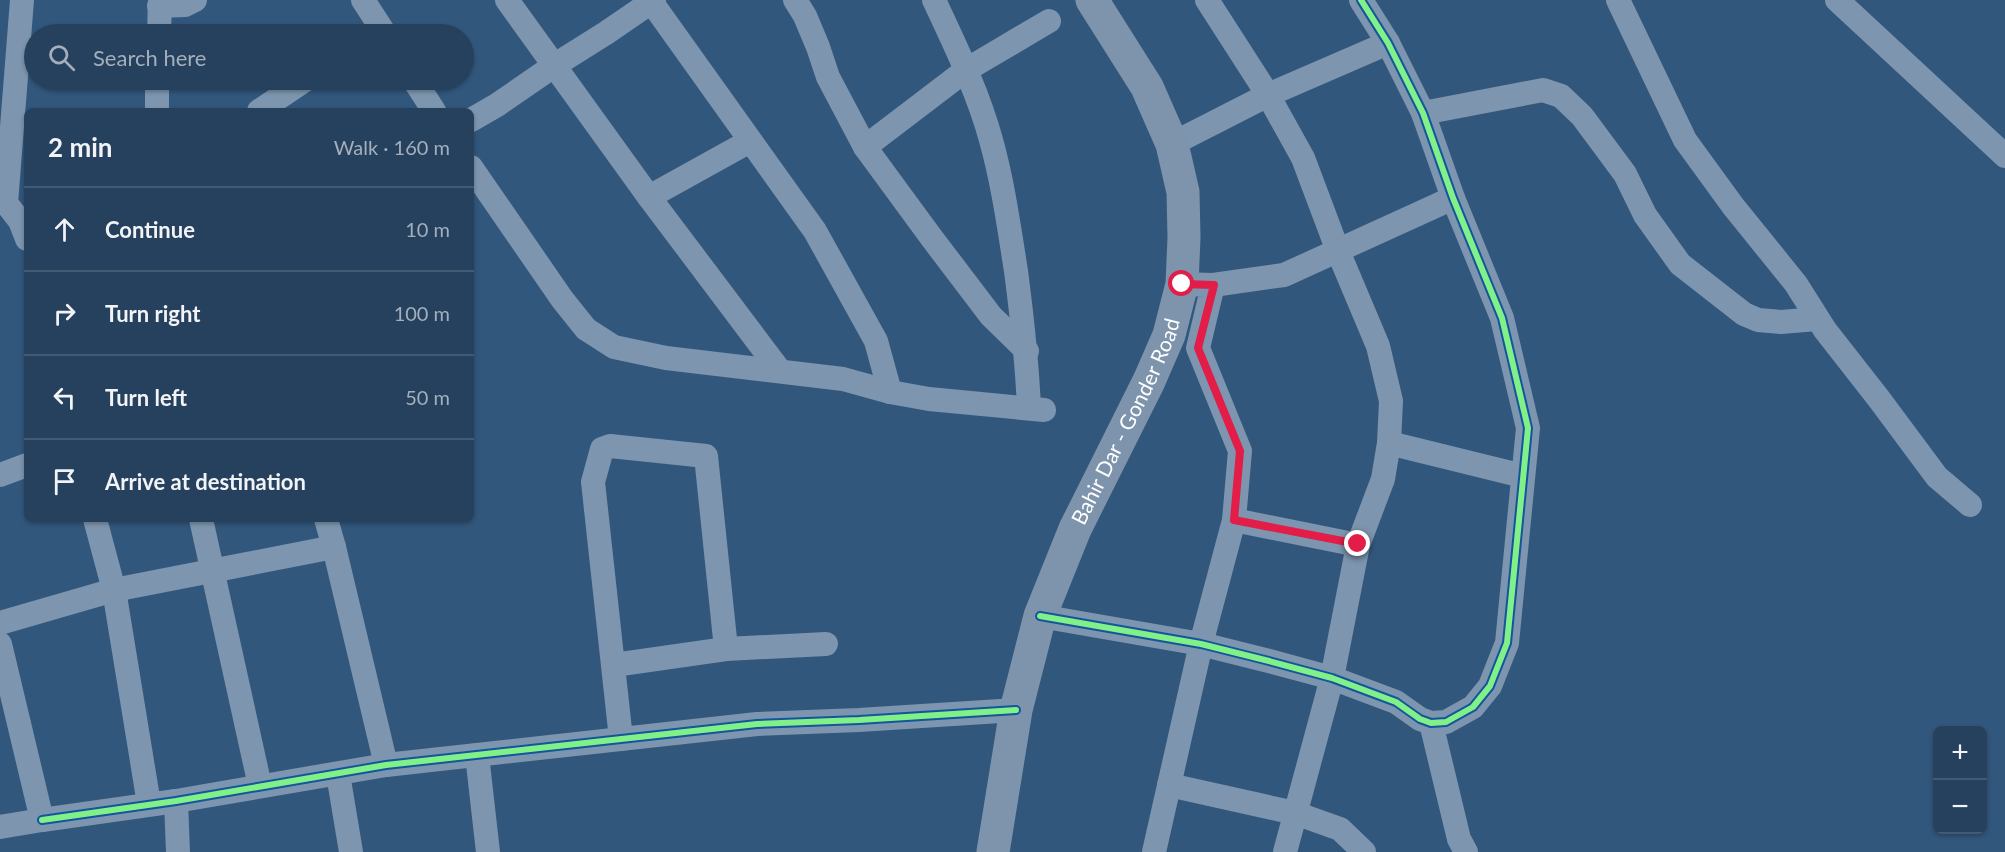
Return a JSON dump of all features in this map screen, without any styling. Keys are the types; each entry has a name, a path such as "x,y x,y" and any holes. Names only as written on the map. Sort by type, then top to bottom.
{"highway":[{"name":"Bahir Dar - Gonder Road","path":"993,852 1016,710 1041,616 1075,529 1149,381 1169,334 1198,285 1184,238 1183,192 1172,144 1147,87 1092,0"}],"street":[{"path":"22,0 11,201 24,231"},
{"path":"159,24 160,3 185,4 195,0"},
{"path":"363,0 375,24"},
{"path":"507,0 780,371"},
{"path":"795,0 814,37 828,77 865,147 991,316 1027,351"},
{"path":"474,171 562,299 586,329 614,346 666,358 843,378 890,392 929,399 1037,409 1005,201 991,138 966,70 934,0"},
{"path":"1207,0 1268,95 1303,158 1338,251 1378,346 1391,400 1389,443 1383,479 1358,544 1332,678 1285,852"},
{"path":"1041,616 1202,644 1332,678 1396,702 1431,723 1446,722 1473,707 1490,686 1507,643 1528,428 1502,318 1453,198 1423,112 1388,43 1361,0"},
{"path":"1618,0 1685,140 1733,206 1796,284 1817,319 1937,477 1970,505"},
{"path":"1837,0 2005,156"},
{"path":"474,118 652,1 815,231 876,341 890,392"},
{"path":"865,147 966,70 1049,21"},
{"path":"1172,144 1268,95 1388,43"},
{"path":"157,90 157,108"},
{"path":"263,108 290,90"},
{"path":"420,90 432,108"},
{"path":"1423,112 1543,90 1561,96 1582,116 1625,174 1645,214 1680,264 1744,314 1758,320 1781,322 1817,319"},
{"path":"650,197 750,141"},
{"path":"1154,852 1202,644 1234,520 1240,451 1198,348 1198,285 1284,275 1453,198"},
{"path":"1389,443 1524,476"},
{"path":"621,739 593,482 602,449 610,446 706,456 726,649"},
{"path":"0,474 24,466"},
{"path":"1234,520 1358,544"},
{"path":"96,522 114,590 149,804"},
{"path":"202,522 260,786"},
{"path":"327,522 386,765"},
{"path":"0,623 114,590 334,547"},
{"path":"0,644 42,820"},
{"path":"614,665 726,649 826,644"},
{"path":"0,827 176,801 386,765 757,724 1016,710"},
{"path":"1431,723 1460,839 1466,852"},
{"path":"477,755 488,852"},
{"path":"338,774 351,852"},
{"path":"1169,785 1295,813 1341,829 1364,852"},
{"path":"176,801 178,852"}],"cycle path":[{"path":"1040,616 1201,644 1332,678 1396,702 1420,719 1431,723 1446,722 1473,707 1490,686 1507,643 1528,428 1502,318 1453,198 1423,113 1388,43 1361,0"},
{"path":"42,820 176,801 386,765 757,724 1016,710"}],"route":[{"path":"1182,284 1214,285 1198,348 1240,451 1234,520 1358,544"}]}
